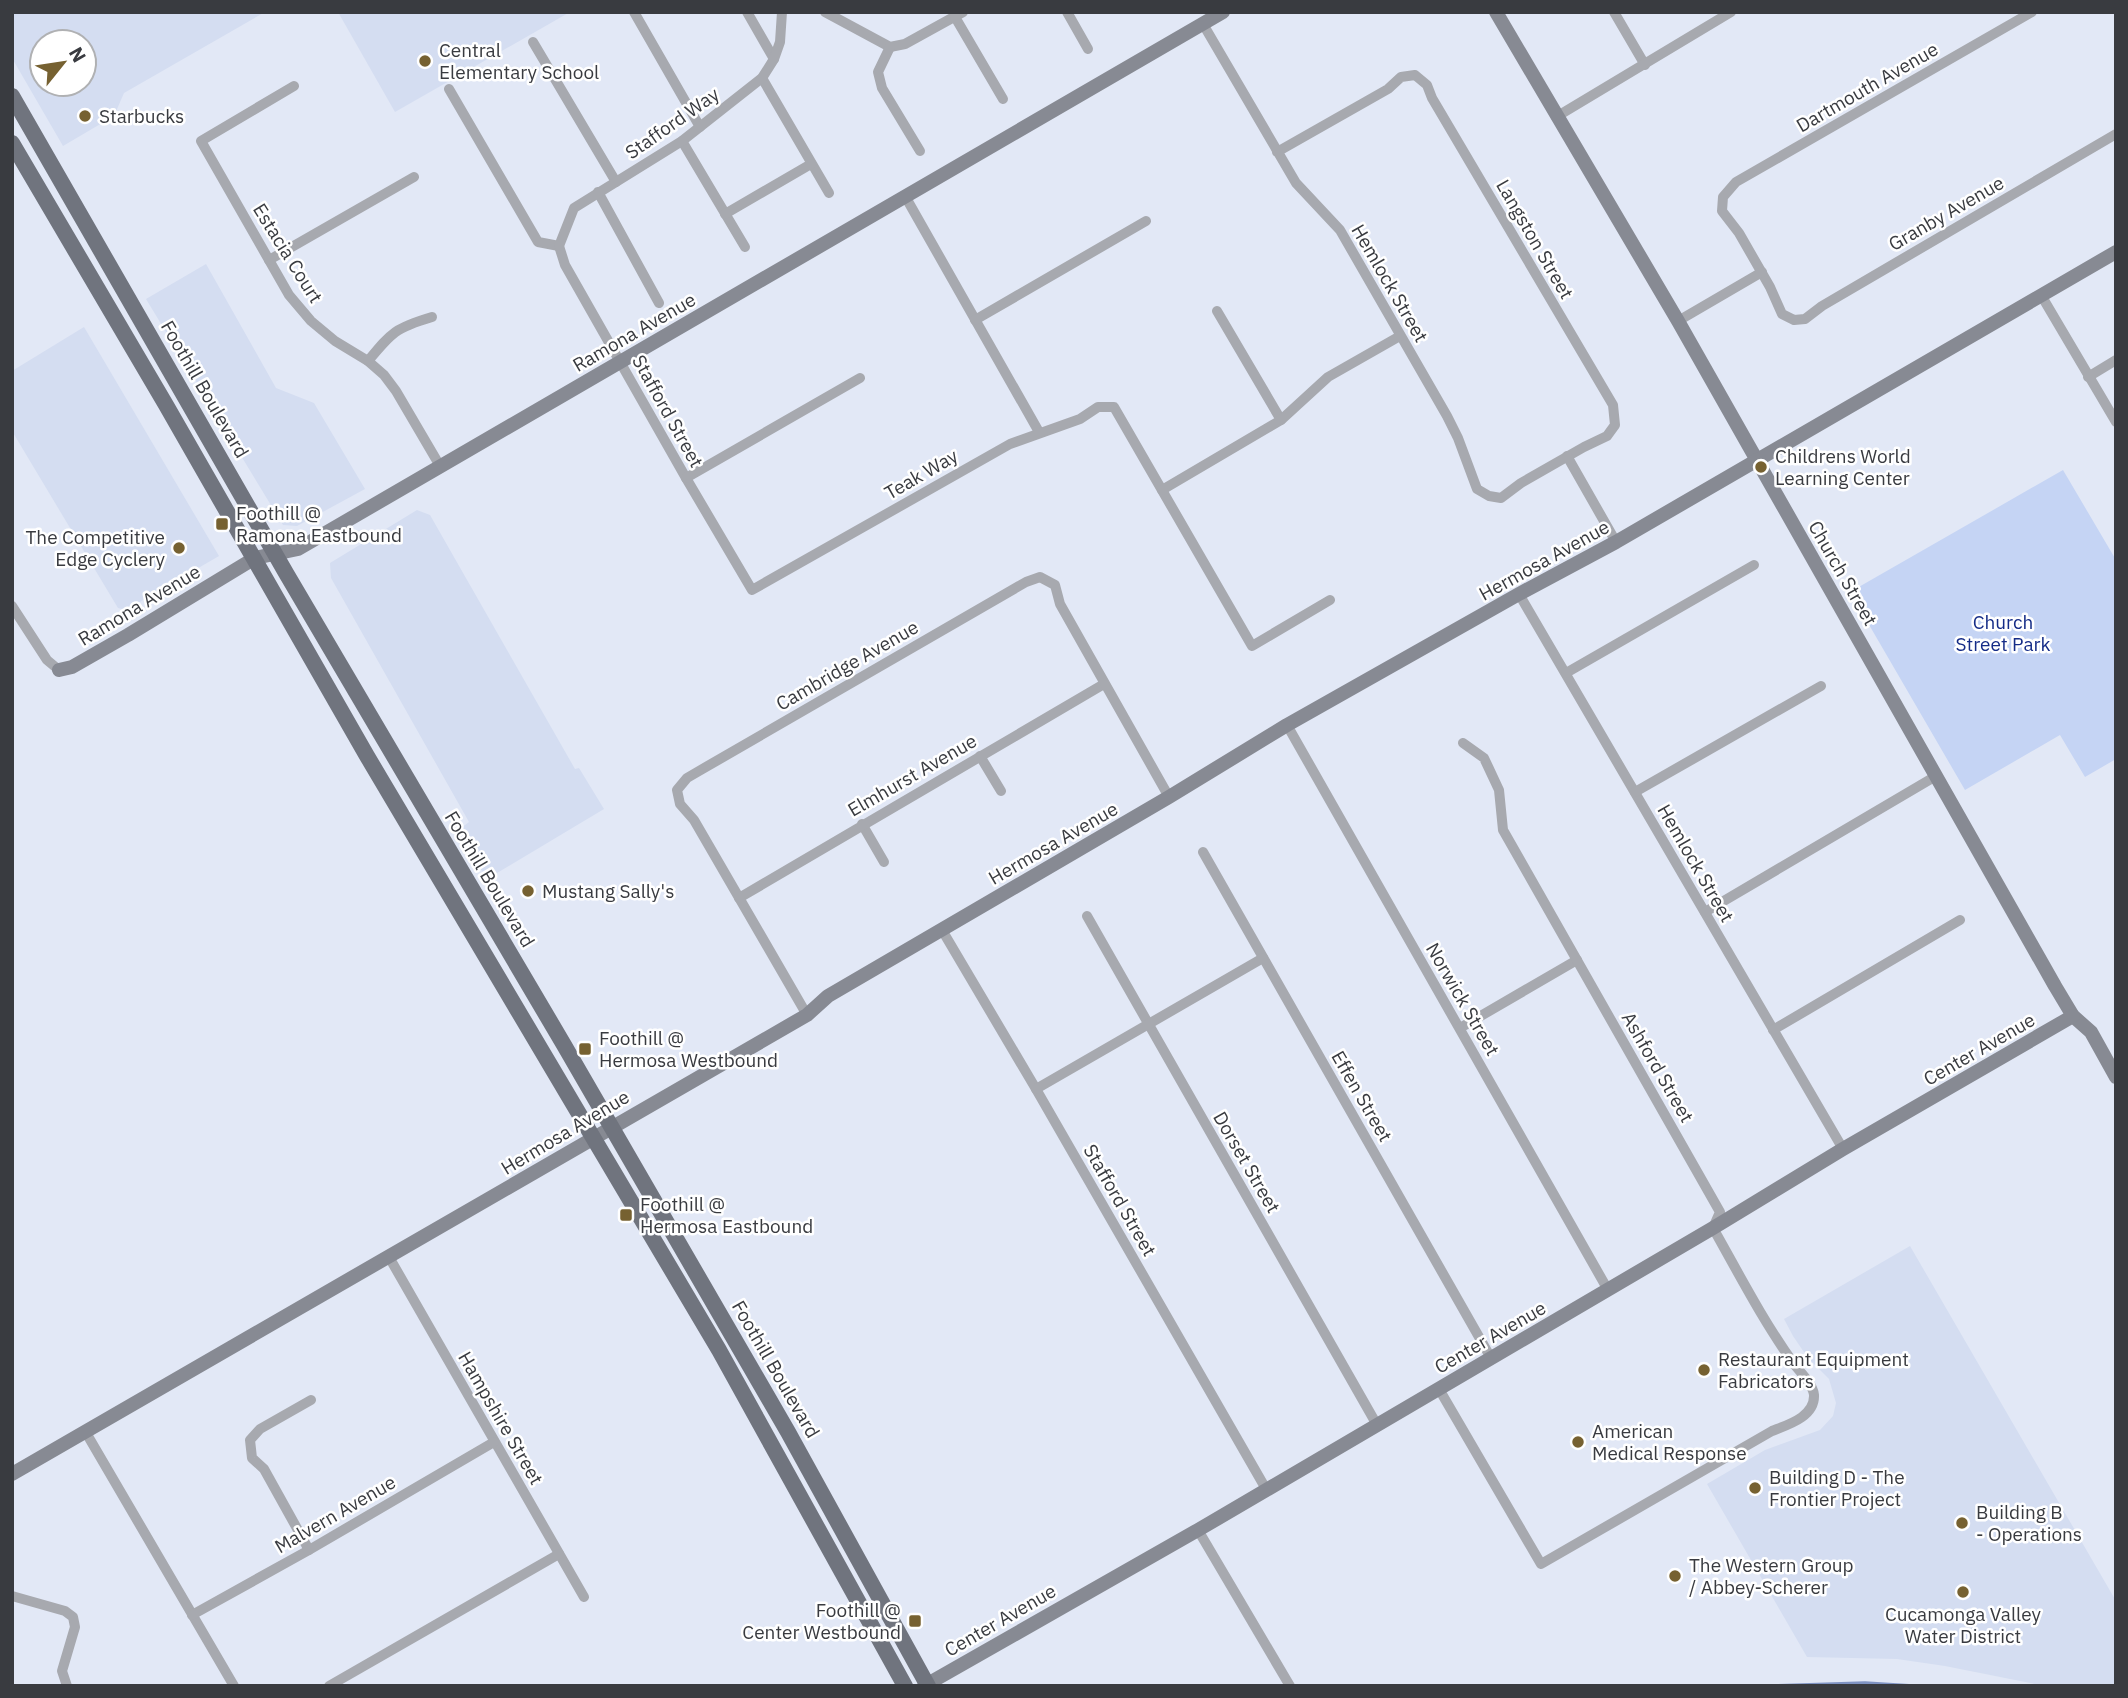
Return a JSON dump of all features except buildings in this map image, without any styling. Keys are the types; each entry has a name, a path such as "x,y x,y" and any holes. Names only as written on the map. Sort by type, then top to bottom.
{"main road":[{"name":"Foothill Boulevard","path":"12,96 274,553 792,1438 926,1685"},
{"name":"Foothill Boulevard","path":"12,143 361,744 726,1361 905,1686"}],"street":[{"path":"634,12 700,127"},
{"path":"747,12 774,59"},
{"name":"Stafford Way","path":"559,246 574,208 682,141 762,78 774,59 780,42 782,12"},
{"path":"825,12 890,47 905,44 959,15 1003,99"},
{"path":"1067,12 1088,49"},
{"name":"Ramona Avenue","path":"59,670 72,667 128,635 255,558 298,549 1223,12"},
{"name":"Church Street","path":"1496,12 1678,321 2073,1016 2091,1032 2116,1077"},
{"path":"1614,12 1645,65"},
{"path":"1556,117 1731,12"},
{"name":"Dartmouth Avenue","path":"1762,272 1739,233 1722,211 1723,197 1736,182 2032,12"},
{"name":"Hemlock Street","path":"1203,24 1296,183 1340,230 1447,416 1458,438 1476,489 1489,496 1502,498 1521,483 1567,456"},
{"path":"533,42 616,181"},
{"path":"890,47 878,72 882,89 920,151"},
{"name":"Langston Street","path":"1277,152 1388,89 1401,77 1415,75 1427,85 1432,98 1612,405 1615,425 1606,436 1567,456"},
{"path":"762,78 829,193"},
{"name":"Estacia Court","path":"294,86 201,141 289,295 311,321 384,375 440,466"},
{"path":"449,89 538,242 559,246"},
{"name":"Granby Avenue","path":"1762,272 1782,314 1794,320 1805,318 2116,134"},
{"path":"682,141 745,247"},
{"path":"725,214 811,164"},
{"path":"269,260 414,177"},
{"path":"598,192 659,303"},
{"path":"905,196 1039,432"},
{"path":"975,320 1146,221"},
{"name":"Stafford Street","path":"559,246 565,265 752,590"},
{"name":"Hermosa Avenue","path":"12,1474 807,1015 828,996 1287,725 1616,542 2116,252"},
{"path":"1678,321 1762,272"},
{"path":"2041,295 2116,422"},
{"path":"1217,311 1281,420"},
{"path":"368,361 389,335 404,326 432,317"},
{"path":"1330,600 1252,646 1162,490 1281,420 1328,377 1400,336"},
{"path":"2088,377 2116,360"},
{"path":"686,478 860,378"},
{"name":"Teak Way","path":"752,590 1010,444 1080,419 1098,407 1114,407 1162,490"},
{"path":"1567,456 1616,542"},
{"path":"1566,673 1754,565"},
{"name":"Cambridge Avenue","path":"739,898 694,820 680,804 677,790 687,778 1026,582 1040,577 1055,586 1060,604 1104,684"},
{"name":"Hemlock Street","path":"1519,594 1843,1149"},
{"path":"12,606 47,660 59,670"},
{"path":"12,632 23,626"},
{"path":"1104,684 1169,797"},
{"name":"Elmhurst Avenue","path":"739,898 1104,684"},
{"path":"1635,792 1821,686"},
{"name":"Norwick Street","path":"1287,725 1608,1290"},
{"name":"Ashford Street","path":"1439,1389 1541,1564 1772,1431 1795,1422 1810,1409 1814,1395 1781,1346 1713,1228 1720,1212 1503,830 1499,790 1484,758 1463,743"},
{"path":"980,756 1000,791"},
{"path":"1704,912 1936,776"},
{"path":"862,824 884,862"},
{"name":"Effen Street","path":"1203,852 1491,1358"},
{"path":"739,898 807,1015"},
{"name":"Dorset Street","path":"1087,916 1377,1425"},
{"path":"1773,1030 1960,920"},
{"name":"Stafford Street","path":"942,930 1266,1489"},
{"path":"1036,1088 1263,958"},
{"path":"1460,1028 1577,960"},
{"name":"Center Avenue","path":"926,1685 1198,1530 2073,1016"},
{"name":"Hampshire Street","path":"389,1257 584,1597"},
{"path":"309,1550 264,1469 253,1458 250,1440 260,1429 311,1400"},
{"path":"85,1431 234,1686"},
{"name":"Malvern Avenue","path":"192,1615 494,1442"},
{"path":"1198,1530 1290,1686"},
{"path":"329,1686 559,1554"},
{"path":"12,1596 65,1611 73,1617 75,1627 62,1671 67,1686"}],"shaded area":[{"path":"12,12 265,12 124,93 114,116 63,146 35,98 98,98 98,28 28,28 28,86 12,58"},
{"name":"Central Elementary School","path":"338,12 570,12 395,112"},
{"path":"206,264 276,388 314,403 365,489 297,526 283,525 146,299"},
{"path":"84,327 219,556 126,610 118,608 12,431 12,371"},
{"path":"417,510 430,515 575,769 579,768 604,809 487,879 457,831 469,822 331,578 330,563"},
{"name":"Cucamonga Valley Water District","path":"1910,1246 2116,1601 2116,1686 2045,1686 1897,1659 1807,1657 1707,1484 1765,1450 1820,1430 1833,1416 1836,1403 1829,1379 1808,1358 1784,1319"}],"green space":[{"name":"Church Street Park","path":"2063,470 2116,560 2116,759 2085,777 2060,735 1965,790 1850,592"}],"waterway":[{"path":"1772,1686 1865,1683 1913,1686"}],"place":[{"name":"Central Elementary School","path":"425,61"},
{"name":"Starbucks","path":"85,116"},
{"name":"Childrens World Learning Center","path":"1761,467"},
{"name":"Foothill @ Ramona Eastbound","path":"222,524"},
{"name":"The Competitive Edge Cyclery","path":"179,548"},
{"name":"Mustang Sally's","path":"528,891"},
{"name":"Foothill @ Hermosa Westbound","path":"585,1049"},
{"name":"Foothill @ Hermosa Eastbound","path":"626,1215"},
{"name":"Restaurant Equipment Fabricators","path":"1704,1370"},
{"name":"American Medical Response","path":"1578,1442"},
{"name":"Building D - The Frontier Project","path":"1755,1488"},
{"name":"Building B - Operations","path":"1962,1523"},
{"name":"The Western Group / Abbey-Scherer","path":"1675,1576"},
{"name":"Cucamonga Valley Water District","path":"1963,1592"},
{"name":"Foothill @ Center Westbound","path":"915,1621"}]}
